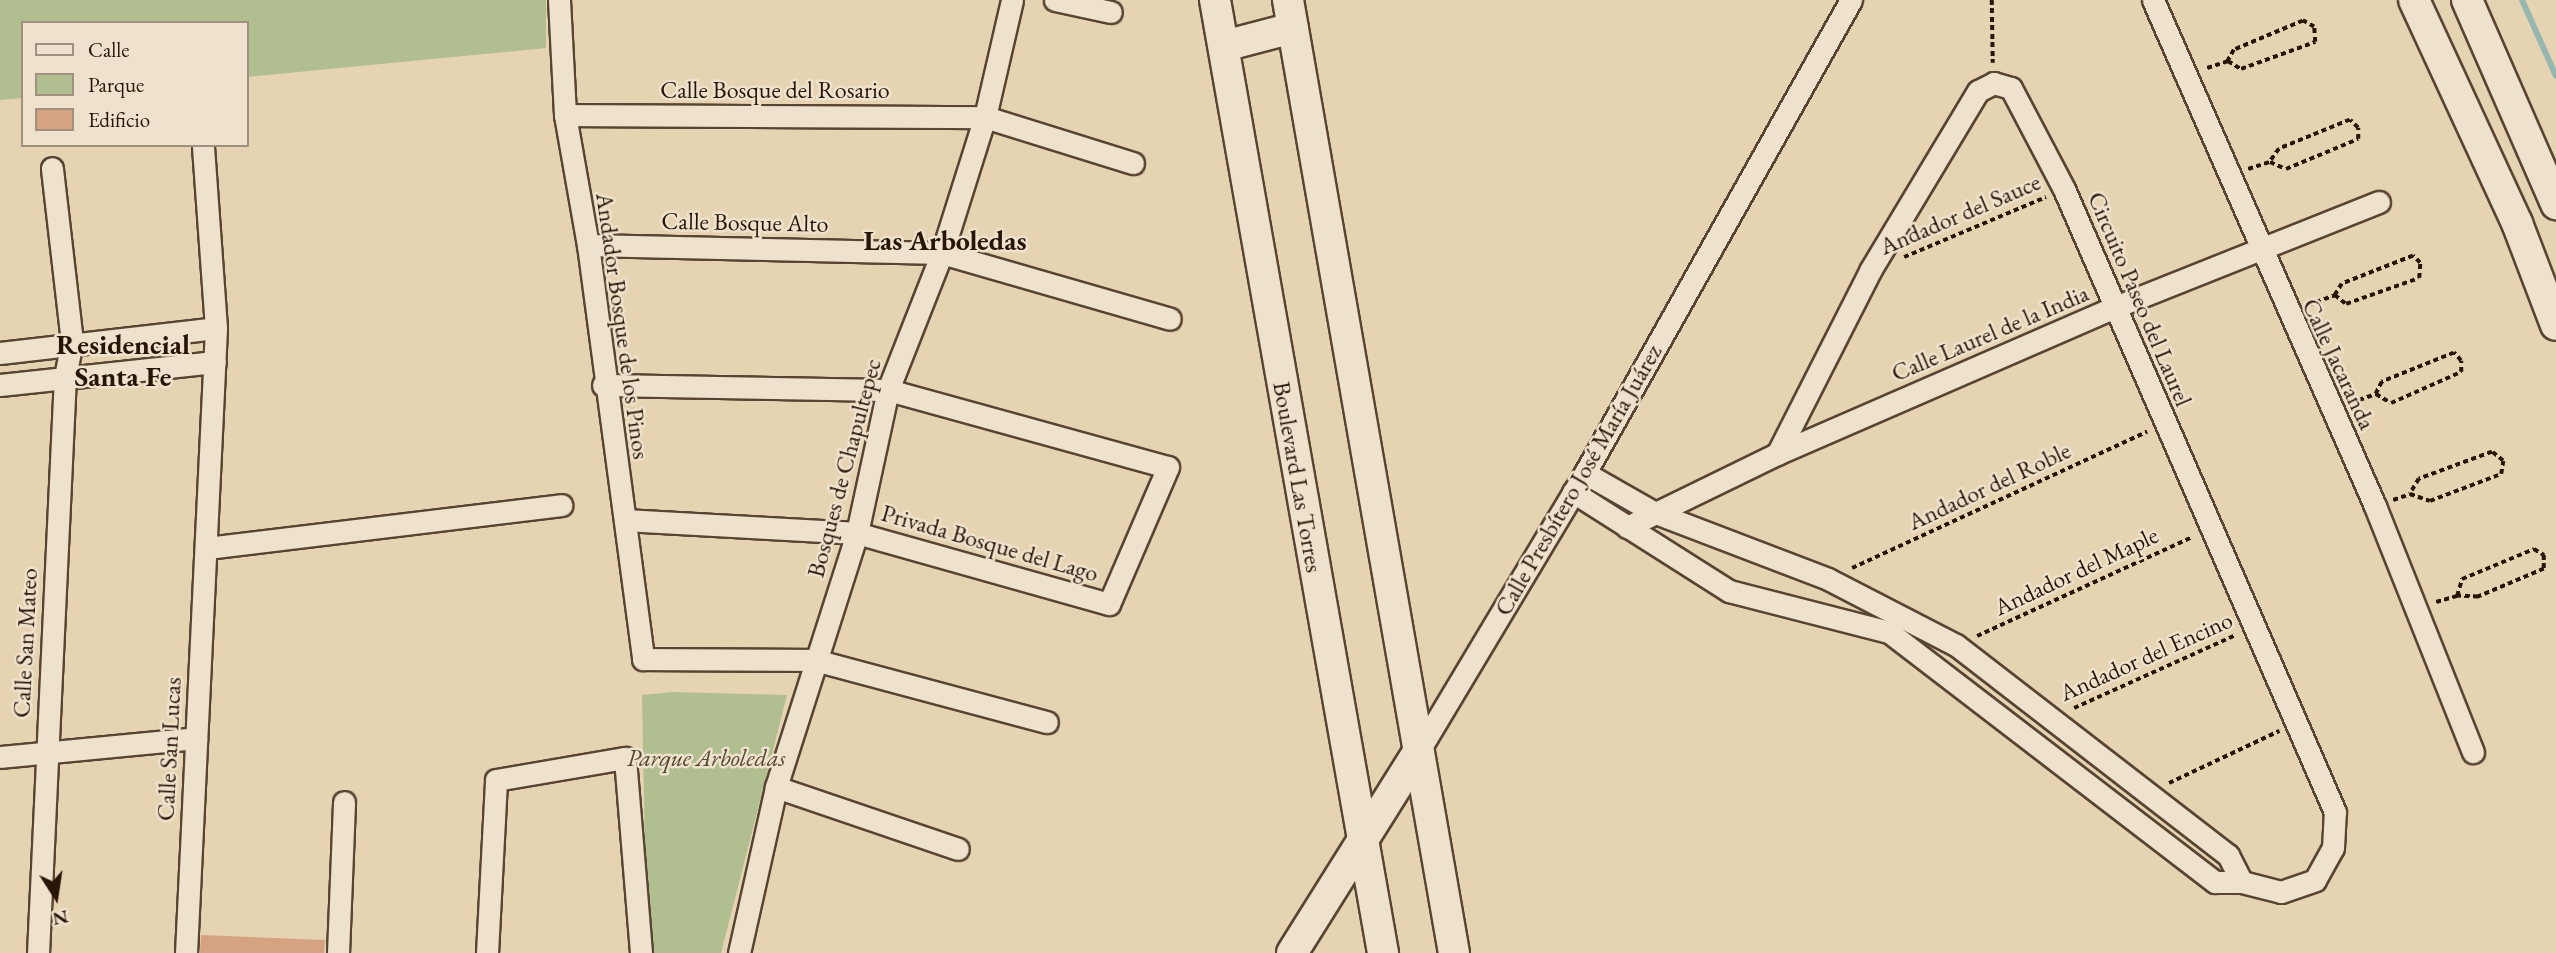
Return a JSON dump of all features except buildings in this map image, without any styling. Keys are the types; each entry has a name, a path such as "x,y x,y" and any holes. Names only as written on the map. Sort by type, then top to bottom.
{"street":[{"name":"Andador Bosque de los Pinos","path":"559,0 565,115 588,245 604,386 643,659 816,660"},
{"name":"Bosques de Chapultepec","path":"739,953 776,787 857,533 888,390 942,253 985,117 1012,0"},
{"path":"1055,0 1111,12"},
{"name":"Boulevard Las Torres","path":"1215,0 1382,953"},
{"name":"Calle Presbítero José María Juárez","path":"1292,953 1410,764 1585,473 1851,0"},
{"name":"Calle Jacaranda","path":"2153,0 2226,177 2375,506 2473,752"},
{"path":"2414,0 2517,223 2556,325"},
{"path":"2468,0 2556,204"},
{"path":"1224,46 1291,14 1410,764 1454,953"},
{"path":"1777,454 1870,271 1978,91 1994,83"},
{"name":"Circuito Paseo del Laurel","path":"1573,492 1729,591 1889,632 2214,882 2242,882 2281,892 2315,880 2333,848 2335,812 2064,189 2017,97 2011,88 1994,83"},
{"name":"Calle Bosque del Rosario","path":"565,115 985,117 1133,163"},
{"name":"Calle San Lucas","path":"186,953 216,328 204,147"},
{"name":"Calle San Mateo","path":"38,953 65,377 72,342 51,168"},
{"name":"Calle Laurel de la India","path":"1628,527 1653,512 1777,454 2115,307 2379,202"},
{"name":"Calle Bosque Alto","path":"588,245 942,253 1170,318"},
{"path":"0,353 72,342 216,328"},
{"path":"0,386 215,362"},
{"path":"604,386 888,390"},
{"name":"Privada Bosque del Lago","path":"625,520 857,533 1109,604 1167,467 888,390"},
{"path":"1585,473 1653,512 1828,579 1956,645 2228,855 2242,882"},
{"path":"207,548 561,505"},
{"path":"1889,632 1905,617"},
{"path":"816,660 1047,722"},
{"path":"0,757 196,738"},
{"path":"2064,764 2080,741"},
{"path":"487,953 496,780 625,758 641,953"},
{"path":"776,787 958,849"},
{"path":"338,953 344,803"}],"path":[{"path":"1992,0 1994,83"},
{"path":"2185,76 2228,61 2234,50 2303,21 2314,27 2315,42 2241,69 2228,61"},
{"path":"2226,177 2270,162 2279,149 2350,120 2358,128 2358,139 2286,169 2270,162"},
{"name":"Andador del Sauce","path":"1870,271 2064,189"},
{"path":"2287,313 2335,295 2342,284 2413,256 2420,263 2419,278 2346,304 2335,295"},
{"path":"2333,410 2376,394 2382,382 2454,353 2461,360 2462,372 2391,403 2376,394"},
{"name":"Andador del Roble","path":"1828,579 2165,424"},
{"path":"2375,506 2410,494 2420,479 2492,452 2503,461 2501,474 2430,501 2410,494"},
{"name":"Andador del Maple","path":"1956,645 2211,528"},
{"path":"2414,609 2457,596 2478,597 2544,569 2544,555 2534,549 2462,579 2457,596"},
{"name":"Andador del Encino","path":"2053,718 2254,627"},
{"path":"2148,793 2295,724"}],"green space":[{"path":"0,0 546,0 546,48 248,77 248,21 21,21 21,98 0,100"},
{"name":"Parque Arboledas","path":"673,692 787,695 721,953 647,953 642,695"}],"waterway":[{"path":"2522,0 2556,76"}],"district":[{"name":"Las Arboledas","path":"945,240"},
{"name":"Residencial Santa Fe","path":"123,360"}]}
